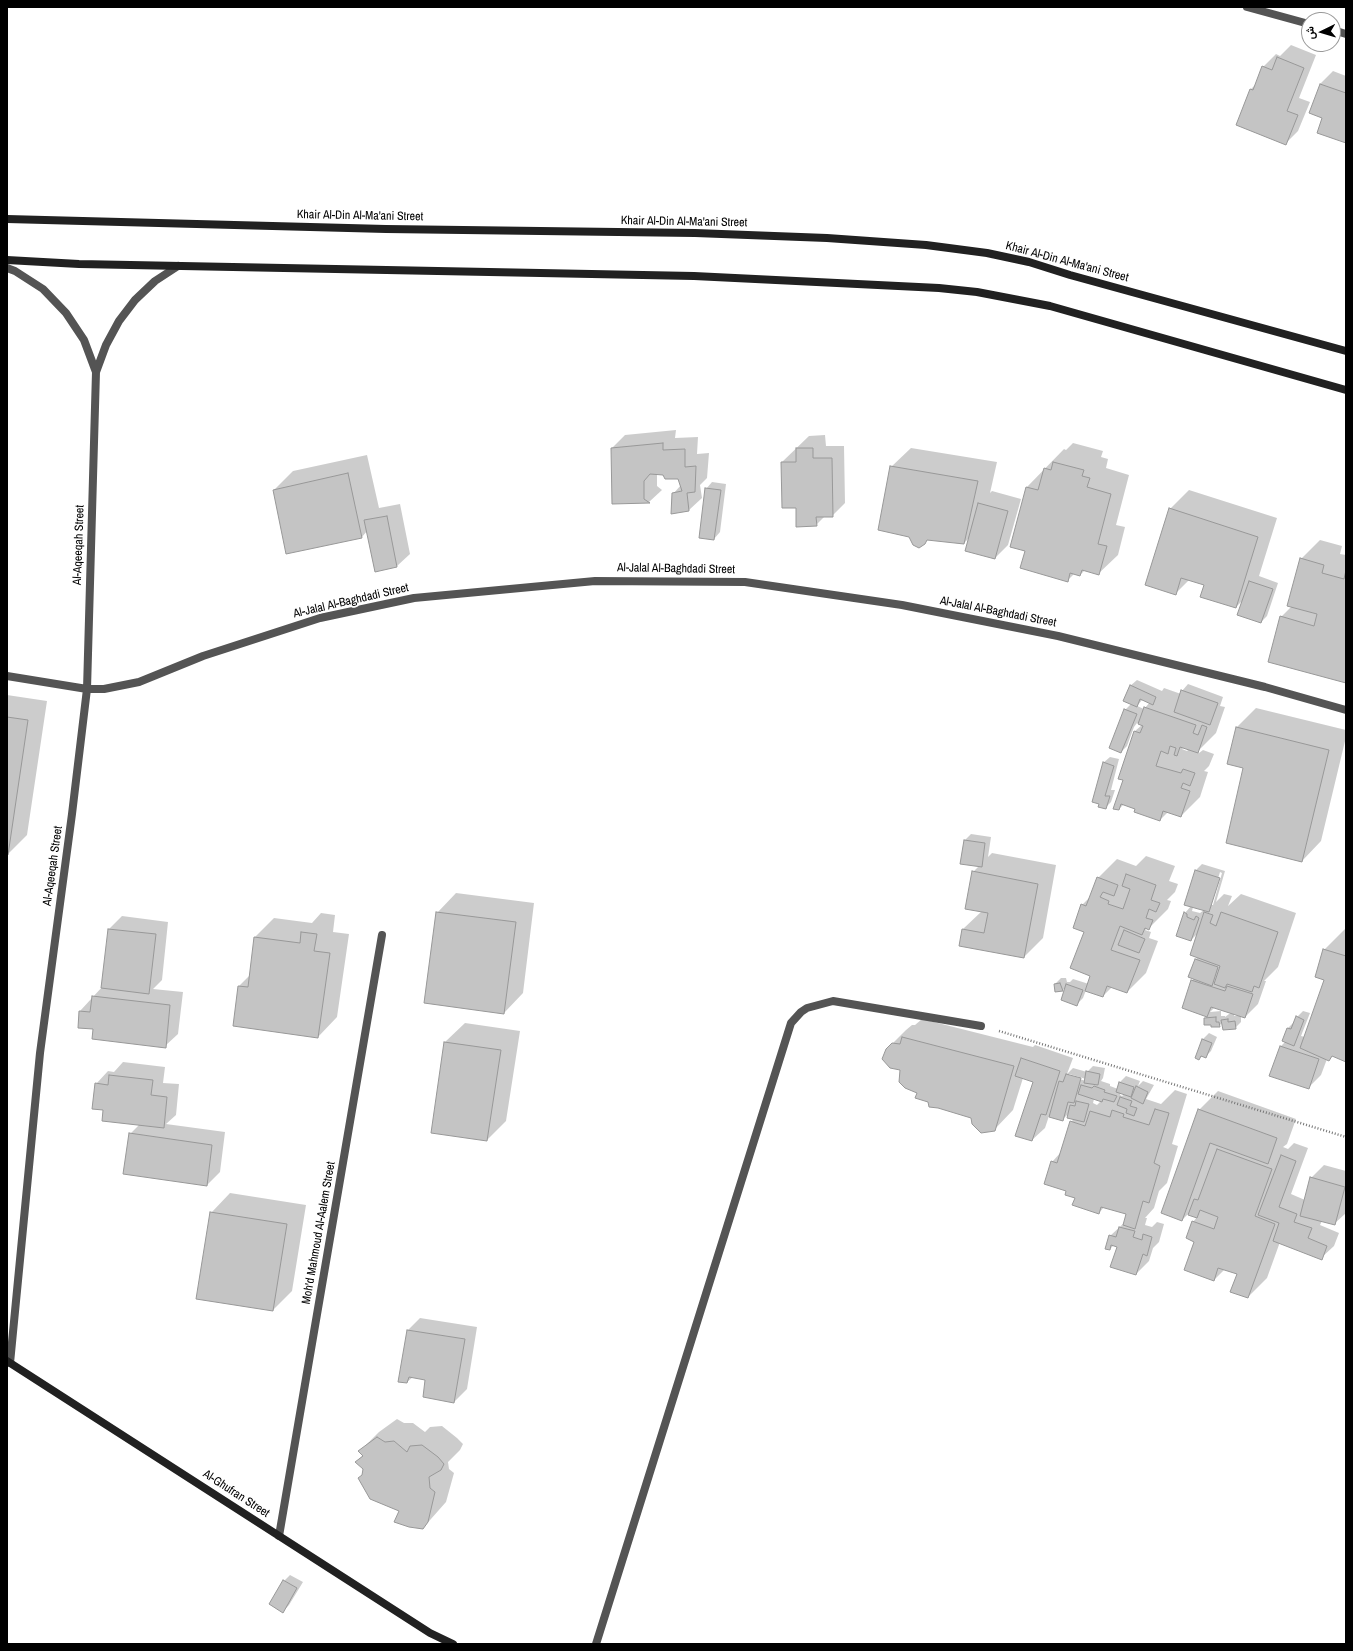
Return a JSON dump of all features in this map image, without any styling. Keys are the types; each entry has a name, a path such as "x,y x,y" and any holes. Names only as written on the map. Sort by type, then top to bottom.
{"street":[{"path":"1247,7 1301,22"},
{"name":"Khair Al-Din Al-Ma'ani Street","path":"7,219 386,229 695,233 834,238 926,245 987,253 1029,262 1070,275 1346,351"},
{"path":"7,260 79,264 694,276 940,288 977,292 1050,306 1346,390"},
{"name":"Al-Aqeeqah Street","path":"9,1362 40,1053 87,689 96,372 106,345 127,311 156,281 178,266"},
{"name":"Al-Aqeeqah Street","path":"7,268 15,271 43,289 66,313 84,340 96,372"},
{"name":"Al-Jalal Al-Baghdadi Street","path":"7,676 87,689 104,689 139,682 203,656 320,618 414,598 595,581 745,582 902,604 1058,636 1265,687 1346,710"},
{"name":"Moh'd Mahmoud Al-Aalem Street","path":"279,1536 382,935"},
{"path":"596,1644 791,1023 807,1008 833,1001 981,1026"},
{"name":"Al-Ghufran Street","path":"9,1362 430,1632 453,1644"}],"path":[{"path":"981,1026 1346,1137"}],"building":[{"path":"1277,57 1304,68 1287,111 1298,115 1286,145 1236,125 1250,89 1253,90 1262,66 1272,70"},
{"path":"1320,84 1346,93 1346,143 1317,133 1322,118 1309,113"},
{"path":"663,443 663,450 685,449 685,467 696,466 695,492 687,493 689,511 671,514 672,493 682,491 678,479 665,479 663,475 650,474 644,481 644,499 650,503 612,504 611,448"},
{"path":"796,448 813,448 813,458 832,458 833,517 816,517 817,526 796,527 796,508 782,508 781,462 796,462"},
{"path":"1053,462 1084,470 1082,476 1090,478 1087,487 1111,494 1098,544 1107,546 1099,575 1082,570 1080,576 1070,573 1068,582 1020,568 1025,551 1010,547 1026,487 1038,490 1044,468 1051,470"},
{"path":"890,466 978,481 964,544 927,540 925,544 919,548 913,545 909,537 878,530"},
{"path":"348,473 362,538 286,554 273,490"},
{"path":"705,488 721,490 714,540 699,538"},
{"path":"978,503 1008,511 995,559 965,551"},
{"path":"1169,508 1258,537 1236,608 1200,597 1204,585 1181,578 1176,595 1145,585"},
{"path":"387,516 397,567 375,572 364,520"},
{"path":"1300,558 1324,565 1322,573 1344,579 1346,570 1346,683 1268,662 1280,616 1314,626 1317,614 1287,606"},
{"path":"1249,581 1273,589 1261,623 1237,615"},
{"path":"1130,685 1156,697 1153,705 1140,699 1137,707 1123,701"},
{"path":"1181,690 1218,703 1210,725 1174,712"},
{"path":"1144,707 1196,725 1193,733 1198,735 1202,725 1207,727 1198,753 1180,747 1177,756 1174,755 1176,748 1170,746 1168,754 1161,751 1156,766 1181,773 1183,769 1195,773 1190,786 1183,783 1181,788 1190,791 1181,817 1163,811 1160,821 1134,812 1135,809 1121,804 1119,810 1113,809 1123,780 1118,779 1134,731 1140,733 1143,726 1138,724"},
{"path":"1124,709 1137,714 1121,753 1109,748"},
{"path":"7,717 28,720 8,855 7,855"},
{"path":"1236,727 1329,750 1302,862 1226,843 1243,768 1227,764"},
{"path":"1103,762 1114,766 1105,796 1110,796 1106,809 1098,807 1099,804 1092,802"},
{"path":"964,840 985,843 982,867 960,864"},
{"path":"1195,870 1220,878 1209,912 1184,905"},
{"path":"972,871 1038,884 1024,958 959,946 962,929 984,933 988,913 965,909"},
{"path":"1126,874 1156,885 1151,900 1160,903 1156,912 1149,909 1146,918 1153,920 1149,930 1145,928 1142,935 1120,926 1111,950 1140,960 1127,993 1107,986 1103,997 1085,991 1090,976 1070,968 1084,932 1073,928 1081,904 1086,906 1097,877 1118,885 1114,896 1103,892 1100,897 1109,901 1108,904 1123,909 1130,889 1122,886"},
{"path":"436,912 516,922 504,1014 424,1003"},
{"path":"1184,912 1187,914 1187,917 1194,920 1196,916 1199,918 1191,941 1176,936"},
{"path":"1204,912 1213,915 1210,923 1216,926 1221,912 1278,932 1259,988 1254,986 1252,992 1227,984 1225,988 1214,984 1220,966 1190,955"},
{"path":"108,929 156,934 149,994 101,988"},
{"path":"1124,930 1145,939 1139,953 1118,945"},
{"path":"301,932 317,934 314,951 330,953 318,1038 233,1026 238,986 248,987 254,937 300,943"},
{"path":"1323,949 1346,956 1346,1062 1332,1056 1329,1061 1300,1048 1324,980 1315,977"},
{"path":"1195,959 1218,967 1212,986 1188,977"},
{"path":"1191,980 1225,991 1227,986 1253,994 1245,1018 1211,1007 1207,1017 1182,1008"},
{"path":"1060,983 1063,991 1055,992 1054,984"},
{"path":"1066,984 1083,990 1077,1006 1061,1000"},
{"path":"92,996 170,1005 166,1048 92,1039 93,1029 78,1028 79,1011 90,1012"},
{"path":"1296,1016 1304,1020 1294,1046 1282,1041 1287,1028 1291,1029"},
{"path":"1216,1017 1216,1022 1219,1022 1220,1027 1204,1025 1204,1018"},
{"path":"1228,1019 1228,1022 1235,1021 1236,1029 1223,1030 1221,1020"},
{"path":"902,1037 1014,1066 995,1131 981,1133 972,1124 971,1118 938,1108 929,1107 928,1102 915,1098 917,1093 905,1088 899,1082 900,1070 890,1068 882,1059 886,1049 892,1043 900,1044"},
{"path":"1202,1039 1212,1043 1206,1058 1201,1056 1199,1060 1195,1058"},
{"path":"444,1042 501,1050 487,1141 431,1133"},
{"path":"1280,1046 1319,1059 1309,1089 1269,1076"},
{"path":"1021,1058 1060,1071 1046,1115 1041,1114 1032,1141 1015,1136 1033,1082 1015,1076"},
{"path":"1086,1071 1100,1074 1098,1085 1084,1083"},
{"path":"1066,1074 1081,1078 1074,1103 1068,1102 1063,1121 1049,1117 1059,1081 1063,1082"},
{"path":"109,1075 153,1080 151,1095 167,1097 164,1128 102,1121 103,1110 92,1109 95,1083 108,1085"},
{"path":"1119,1082 1134,1087 1131,1097 1116,1092"},
{"path":"1081,1085 1092,1088 1094,1086 1105,1090 1104,1092 1117,1096 1114,1102 1103,1099 1102,1102 1078,1094"},
{"path":"1136,1086 1148,1092 1143,1104 1131,1098"},
{"path":"1120,1097 1132,1101 1130,1106 1137,1108 1134,1116 1126,1113 1127,1109 1117,1105"},
{"path":"1076,1101 1089,1104 1084,1122 1067,1118 1070,1105 1075,1106"},
{"path":"1155,1109 1169,1113 1154,1163 1160,1166 1149,1203 1143,1201 1135,1229 1123,1225 1126,1214 1101,1207 1099,1214 1072,1205 1075,1198 1065,1195 1066,1191 1044,1184 1051,1161 1057,1163 1070,1121 1085,1126 1090,1111 1110,1117 1112,1110 1124,1114 1123,1117 1149,1125"},
{"path":"1198,1109 1277,1138 1268,1164 1210,1143 1182,1221 1161,1213"},
{"path":"129,1133 212,1145 207,1186 123,1174"},
{"path":"1217,1149 1272,1169 1255,1216 1275,1224 1248,1298 1230,1292 1237,1274 1218,1268 1214,1281 1184,1270 1194,1242 1186,1238 1192,1221 1214,1229 1218,1217 1200,1210 1197,1218 1188,1215 1194,1199 1198,1200"},
{"path":"1281,1155 1296,1161 1279,1207 1297,1214 1294,1222 1312,1228 1308,1238 1327,1246 1322,1260 1273,1241 1279,1223 1258,1215"},
{"path":"1310,1177 1345,1187 1335,1225 1300,1216"},
{"path":"210,1212 287,1224 273,1311 196,1299"},
{"path":"1119,1227 1135,1231 1133,1237 1142,1240 1143,1234 1152,1237 1147,1256 1143,1254 1136,1275 1110,1267 1117,1247 1111,1245 1110,1250 1105,1249 1109,1235 1116,1237"},
{"path":"407,1330 465,1339 454,1403 423,1397 425,1380 409,1377 407,1383 398,1382"},
{"path":"377,1437 385,1442 394,1441 407,1452 410,1446 422,1445 438,1457 444,1464 441,1470 429,1477 430,1488 435,1492 428,1522 423,1529 409,1527 394,1522 399,1511 370,1499 358,1478 362,1475 363,1469 355,1462 363,1456 358,1451"},
{"path":"283,1580 297,1588 283,1613 269,1604"}]}
